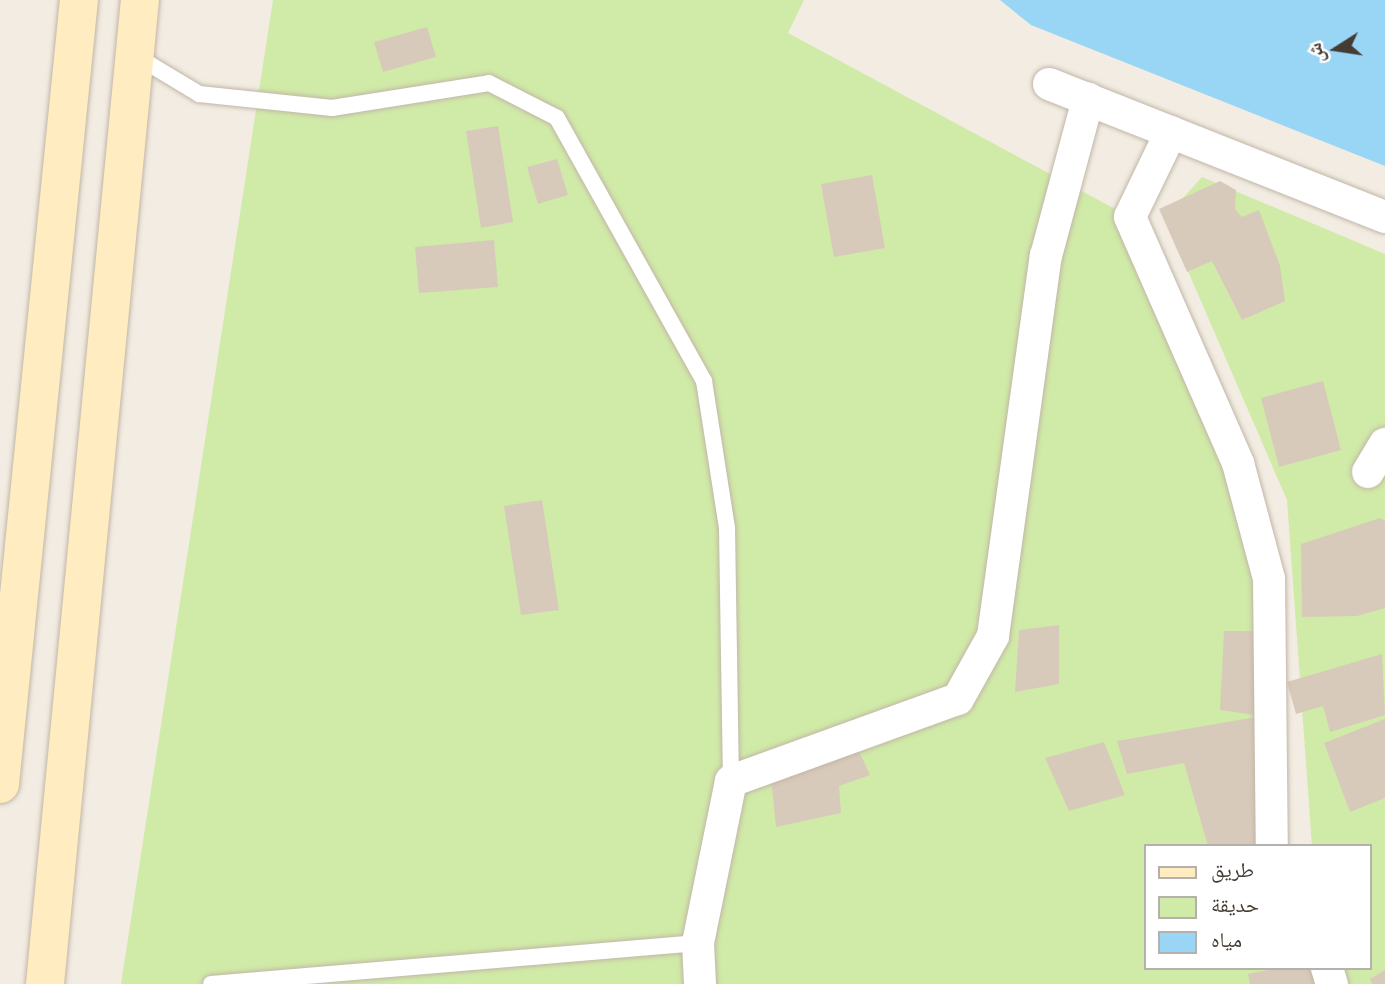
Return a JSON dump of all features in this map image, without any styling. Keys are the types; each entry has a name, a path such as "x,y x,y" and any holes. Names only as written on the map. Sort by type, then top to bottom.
{"main road":[{"path":"0,784 79,0"},
{"path":"45,984 140,0"}],"street":[{"path":"1049,84 1385,217"},
{"path":"700,984 698,943 731,781 958,699 993,636 1046,256 1088,99"},
{"path":"1171,132 1130,217 1238,463 1269,579 1272,844"},
{"path":"1367,472 1385,444"}],"lane":[{"path":"134,55 199,94 332,108 489,83 557,118 704,381 727,528 731,781"},
{"path":"211,984 698,943"}],"green space":[{"path":"273,0 804,0 788,33 1130,217 1269,579 1272,844 1144,844 1144,970 1328,970 1332,984 121,984"},
{"path":"1202,177 1385,254 1385,984 1343,984 1339,970 1371,970 1371,844 1312,844 1287,500 1165,218"}],"water":[{"path":"1000,0 1385,0 1385,166 1031,25"}],"building":[{"path":"427,27 436,57 383,72 374,42"},
{"path":"498,126 513,222 481,228 466,131"},
{"path":"557,159 568,195 538,204 527,167"},
{"path":"872,175 885,248 834,257 821,184"},
{"path":"1220,181 1236,190 1235,209 1242,217 1259,210 1280,266 1285,301 1242,320 1212,261 1187,272 1159,209"},
{"path":"494,240 498,287 419,293 415,247"},
{"path":"1323,381 1341,450 1279,467 1261,398"},
{"path":"542,500 559,610 521,615 504,506"},
{"path":"1380,518 1385,521 1385,608 1357,616 1302,617 1301,544"},
{"path":"1059,625 1059,684 1015,692 1019,630"},
{"path":"1224,631 1264,631 1262,716 1220,710"},
{"path":"1382,654 1385,715 1330,732 1323,706 1296,714 1287,682"},
{"path":"1262,716 1258,844 1207,844 1184,763 1127,774 1117,741"},
{"path":"1385,719 1385,798 1350,812 1324,743"},
{"path":"1104,742 1125,795 1069,811 1045,758"},
{"path":"859,751 870,775 839,786 841,813 776,827 771,778"},
{"path":"1268,970 1321,970 1324,984 1250,984 1248,974"},
{"path":"1385,970 1385,984 1372,984 1370,979"}]}
